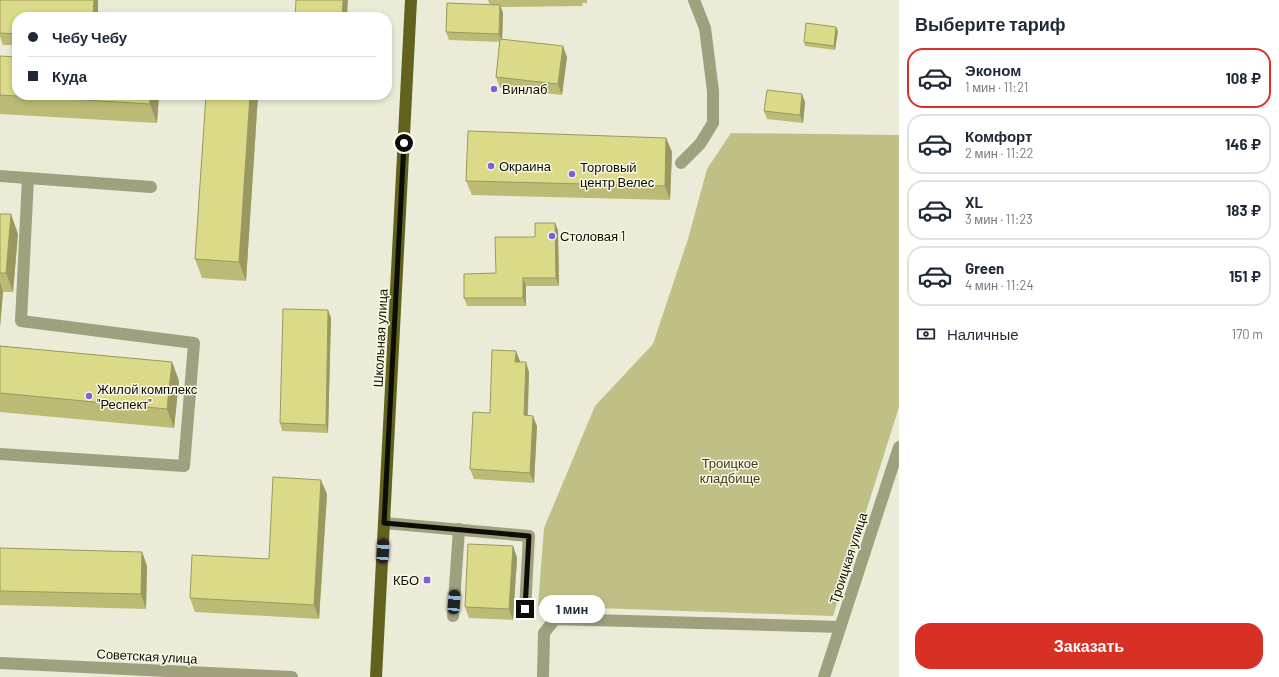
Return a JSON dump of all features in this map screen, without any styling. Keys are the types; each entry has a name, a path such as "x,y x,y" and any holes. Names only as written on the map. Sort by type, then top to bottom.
{"main road":[{"name":"Школьная улица","path":"376,677 411,0"}],"street":[{"path":"681,163 700,144 713,123 713,91 705,28 694,0"},
{"path":"0,176 151,187"},
{"path":"0,454 184,466 194,343 21,321 28,178"},
{"name":"Троицкая улица","path":"824,677 899,447"},
{"path":"384,523 529,536 525,609"},
{"path":"453,616 459,529"},
{"path":"543,677 544,633 555,619 840,627"},
{"name":"Советская улица","path":"0,663 292,677"}],"green space":[{"name":"Троицкое кладбище","path":"731,133 899,135 899,407 833,616 538,606 544,528 595,406 653,344 688,239 707,169"}],"building":[{"path":"0,0 94,0 93,12 12,12 12,34 0,33"},
{"path":"296,0 343,0 342,12 295,12"},
{"path":"447,3 500,5 499,34 446,32"},
{"path":"806,23 836,27 834,46 804,42"},
{"path":"500,39 563,46 558,84 496,77"},
{"path":"0,56 12,57 12,96 0,95"},
{"path":"767,90 802,94 800,115 764,111"},
{"path":"83,100 150,100 150,104"},
{"path":"206,100 250,100 239,262 195,259"},
{"name":"Торговый центр Велес","path":"468,131 666,138 665,186 466,181"},
{"path":"0,214 11,214 6,273 0,273"},
{"path":"535,223 555,223 556,278 523,278 523,298 464,298 464,274 496,273 495,237 535,237"},
{"path":"283,309 328,310 326,425 280,423"},
{"path":"0,346 172,362 167,409 0,393"},
{"path":"492,350 516,351 515,362 526,362 524,415 533,416 530,473 470,469 473,412 490,413"},
{"path":"273,477 321,480 314,605 190,598 192,555 269,559"},
{"path":"468,544 513,546 509,609 465,607"},
{"path":"0,548 142,552 141,594 0,591"}],"place":[{"name":"Винлаб","path":"494,89"},
{"name":"Окраина","path":"491,166"},
{"name":"Торговый центр Велес","path":"572,174"},
{"name":"Столовая 1","path":"552,236"},
{"name":"Жилой комплекс \"Респект\"","path":"89,396"},
{"name":"КБО","path":"427,580"}],"route":[{"path":"404,143 384,523 529,536 525,609"}]}
